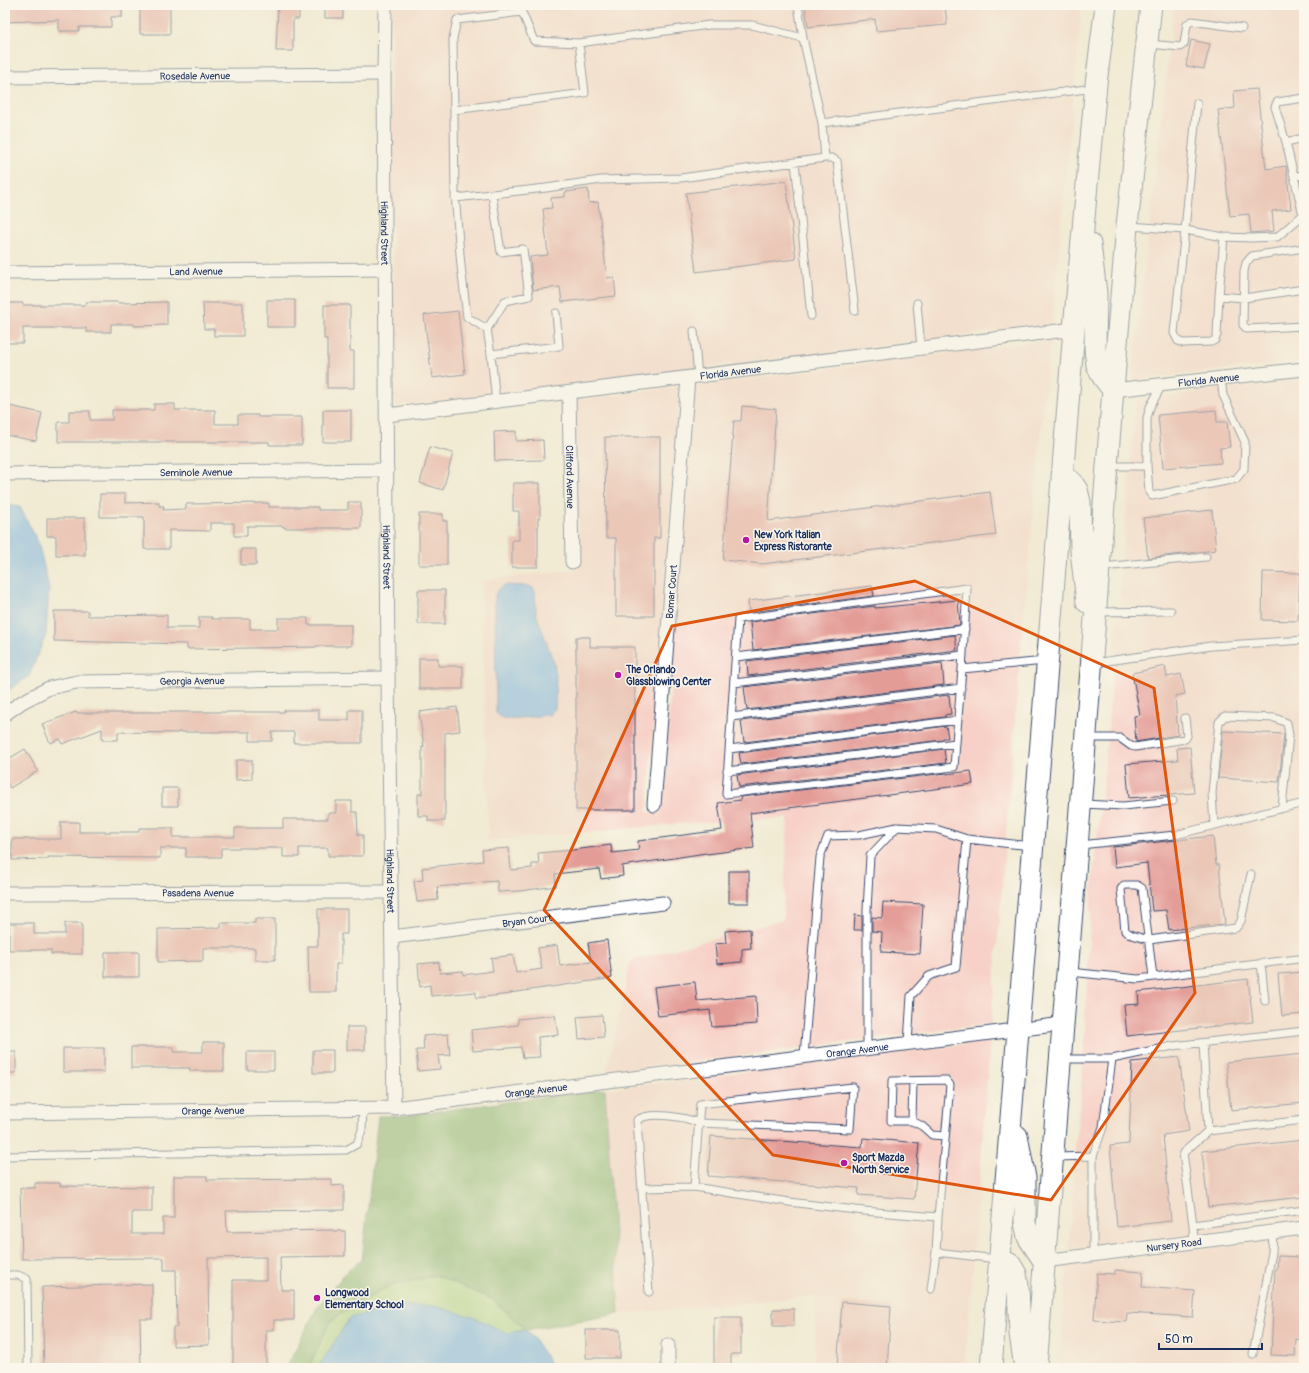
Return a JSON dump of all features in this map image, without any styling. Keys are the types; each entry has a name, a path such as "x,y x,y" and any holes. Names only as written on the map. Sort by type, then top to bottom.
{"main road":[{"path":"991,1368 1074,329 1096,87 1106,5"},
{"path":"1036,1368 1113,390 1127,226 1151,5"},
{"path":"1086,203 1096,293 1095,349 1097,365 1103,377 1113,390"},
{"path":"1062,476 1072,482 1077,490 1080,502 1082,551 1092,657"},
{"path":"1012,1112 1025,1178 1025,1222 1028,1237 1044,1261"},
{"path":"999,1259 1010,1264 1016,1274 1020,1334 1025,1368"}],"street":[{"name":"Highland Street","path":"385,5 384,74 388,678 394,1108"},
{"name":"Rosedale Avenue","path":"5,77 384,74"},
{"name":"Land Avenue","path":"5,273 386,269"},
{"name":"Florida Avenue","path":"387,415 693,378 1074,329"},
{"name":"Florida Avenue","path":"1113,390 1304,369"},
{"name":"Bomar Court","path":"654,805 693,378"},
{"name":"Clifford Avenue","path":"569,393 572,562"},
{"name":"Seminole Avenue","path":"5,474 387,470"},
{"name":"Georgia Avenue","path":"5,714 22,702 49,688 77,682 388,678"},
{"name":"Pasadena Avenue","path":"5,893 391,892"},
{"name":"Bryan Court","path":"392,937 663,903"},
{"name":"Orange Avenue","path":"5,1113 394,1108 1064,1024"},
{"name":"Nursery Road","path":"1044,1261 1304,1228"},
{"path":"668,1345 668,1368"}],"lane":[{"path":"798,5 803,38 822,123 824,158"},
{"path":"487,329 467,317 461,266 456,198 454,110 453,38 457,20 522,8 534,42 580,43 709,24 752,25 803,38"},
{"path":"1147,44 1180,47 1184,44 1187,24 1192,21 1242,28"},
{"path":"454,110 585,94 580,43"},
{"path":"822,123 1096,87"},
{"path":"1127,226 1185,230 1224,237 1277,237 1303,215 1286,142 1275,107 1277,102 1304,98"},
{"path":"1197,103 1185,230 1174,322 1174,333 1178,341 1183,343 1211,342 1215,340 1217,335 1224,237"},
{"path":"1286,142 1304,138"},
{"path":"456,198 601,180 682,178 832,158 837,161 855,311"},
{"path":"795,162 811,316"},
{"path":"1294,176 1304,175"},
{"path":"492,194 501,252 523,249 529,296 505,301 487,329 496,402"},
{"path":"1304,248 1252,256 1246,263 1244,272 1243,325 1247,330 1304,326"},
{"path":"1219,296 1244,298 1304,289"},
{"path":"917,303 921,348"},
{"path":"491,354 559,346 556,312"},
{"path":"693,378 694,331"},
{"path":"1162,385 1150,407 1147,418 1147,466 1149,492 1152,496 1236,479 1244,469 1245,442 1223,395 1221,378"},
{"path":"1107,466 1147,466"},
{"path":"1099,567 1206,557"},
{"path":"967,588 963,655 954,767 726,794 738,619 967,588"},
{"path":"1096,612 1170,611"},
{"path":"736,657 965,629"},
{"path":"1092,657 1210,646 1304,640"},
{"path":"734,683 963,655"},
{"path":"962,669 1048,660"},
{"path":"731,717 961,688"},
{"path":"1214,825 1212,793 1219,722 1225,716 1275,718 1287,723 1289,734 1282,808"},
{"path":"1086,738 1120,738 1131,746 1135,747 1185,739 1187,736 1185,718"},
{"path":"729,749 958,720"},
{"path":"727,771 956,743"},
{"path":"1081,804 1124,806 1173,800"},
{"path":"1078,845 1175,835 1304,803"},
{"path":"804,1056 820,857 828,836 859,835 897,827 936,829 967,840 1033,847"},
{"path":"867,1048 867,910 870,856 897,827"},
{"path":"908,1043 911,996 928,976 956,967 967,840"},
{"path":"1153,977 1148,940 1142,888 1137,885 1124,885 1121,889 1125,931 1132,936 1148,940 1236,928 1241,921 1250,874"},
{"path":"1068,972 1138,979 1298,959"},
{"path":"1261,963 1265,1000"},
{"path":"1061,1059 1112,1058 1173,1046 1304,1031"},
{"path":"1203,1043 1208,1131"},
{"path":"1093,1254 1093,1156 1103,1127 1112,1058"},
{"path":"931,1290 936,1252 950,1085 946,1080 892,1081 891,1121 912,1121 922,1126 932,1135 945,1136"},
{"path":"912,1121 913,1081"},
{"path":"649,1292 638,1120 642,1117 672,1116 687,1118 699,1123 850,1129 853,1087 700,1104 699,1123 694,1187"},
{"path":"5,1156 346,1150 357,1144 362,1130 363,1108"},
{"path":"1194,1242 1184,1153 1208,1131 1304,1120"},
{"path":"1052,1158 1093,1156"},
{"path":"642,1188 694,1187 789,1202 864,1211 938,1217"},
{"path":"1193,1225 1304,1210"},
{"path":"1252,1354 1272,1252 1273,1232"},
{"path":"936,1252 999,1259"},
{"path":"5,1275 18,1275 27,1279 28,1368"}],"highlighted area":[{"path":"915,581 1154,688 1195,993 1051,1200 773,1155 544,910 672,626"}],"shaded area":[{"path":"392,5 1082,5 1052,324 394,406 391,74"},
{"path":"1174,5 1304,5 1304,361 1135,380 1133,378"},
{"path":"1050,340 1022,635 991,1024 606,1073 631,961 783,920 788,818 677,824 488,841 481,580 579,569 576,400 680,387 647,812 661,814 694,386","holes":["535,591 536,613 554,663 557,695 496,713 496,592"]},
{"path":"1304,378 1304,781 1302,808 1304,810 1304,1220 1068,1250 1072,1214 1073,1171 1083,1067 1091,899 1103,785 1136,400"},
{"path":"990,1041 965,1368 814,1368 816,1296 619,1314 605,1089"},
{"path":"1304,1236 1304,1368 1059,1368 1067,1266"}],"green space":[{"path":"605,1089 619,1314 526,1330 492,1299 436,1275 387,1287 331,1320 308,1368 286,1368 318,1306 347,1271 362,1260 378,1116 401,1116"},
{"path":"436,1275 492,1299 526,1330 507,1333 473,1317 350,1318 318,1368 308,1368 331,1320 387,1287"}],"water":[{"path":"5,503 20,507 38,542 49,588 46,635 29,676 5,693"},
{"path":"506,585 528,586 533,588 535,591 536,613 554,663 556,675 555,709 549,715 509,719 502,718 496,713 495,596 499,589"},
{"path":"396,1306 433,1306 473,1317 507,1333 526,1330 533,1337 553,1368 318,1368 350,1318"}],"building":[{"path":"5,5 122,5 122,17 111,17 111,27 79,27 79,31 59,31 59,20 5,22"},
{"path":"151,5 170,5 170,34 140,34 140,10 151,9"},
{"path":"278,5 299,5 299,19 293,19 293,51 276,51"},
{"path":"325,5 343,5 343,18 325,18"},
{"path":"805,5 945,5 947,25 876,31 875,19 808,27"},
{"path":"1191,40 1210,44 1204,69 1186,66"},
{"path":"1257,89 1266,169 1286,166 1291,209 1272,211 1274,231 1251,233 1249,214 1230,216 1218,110 1235,108 1234,91"},
{"path":"786,181 796,259 696,272 686,193"},
{"path":"588,189 589,203 598,202 607,278 614,277 616,296 562,302 560,287 533,290 530,257 548,255 543,209 552,208 551,198 565,197 565,192"},
{"path":"267,300 295,300 295,327 267,327"},
{"path":"86,302 167,302 167,325 134,326 134,324 111,324 111,332 86,332 86,328 23,328 23,343 5,343 5,303 23,303 23,305 86,305"},
{"path":"203,303 243,303 243,336 214,336 214,329 204,329"},
{"path":"324,305 350,305 350,351 354,351 354,388 327,388 327,339 324,339"},
{"path":"458,311 465,374 432,378 424,315"},
{"path":"154,404 175,404 175,410 215,410 215,424 238,424 238,415 258,415 258,417 302,417 302,445 269,445 269,442 58,442 58,422 69,422 69,411 90,411 90,420 112,420 112,410 154,410"},
{"path":"5,405 42,413 36,441 5,435"},
{"path":"742,406 776,409 768,521 990,492 996,535 762,564 723,560 734,421 741,421"},
{"path":"323,410 351,410 351,442 323,442"},
{"path":"1216,410 1217,422 1227,422 1230,447 1220,448 1221,463 1163,468 1158,415"},
{"path":"516,431 516,441 543,440 544,460 495,461 494,432"},
{"path":"605,437 660,437 660,538 654,538 654,616 616,616 616,538 606,538"},
{"path":"430,447 453,453 443,490 420,483"},
{"path":"513,483 540,483 538,567 512,567 512,540 519,540 519,511 513,511"},
{"path":"100,494 125,494 125,503 159,502 159,506 164,506 163,510 186,509 186,504 269,503 269,507 318,507 318,510 348,510 348,502 361,502 361,528 284,528 284,526 247,526 247,536 234,536 234,523 210,523 210,531 169,530 169,549 144,549 144,517 100,517"},
{"path":"1212,510 1216,550 1148,558 1143,518"},
{"path":"419,514 443,514 443,521 447,521 447,565 419,565"},
{"path":"47,518 85,518 85,555 56,555 56,536 47,536"},
{"path":"241,549 256,549 256,565 241,565"},
{"path":"1263,572 1300,573 1298,621 1262,620"},
{"path":"872,586 874,596 749,612 748,601"},
{"path":"418,590 445,590 445,624 418,624"},
{"path":"958,600 960,625 753,650 750,622 875,606 875,608"},
{"path":"54,611 88,611 88,616 167,615 167,628 199,628 199,617 212,617 212,619 250,619 250,629 278,629 278,618 308,618 308,625 351,625 351,646 187,649 187,644 54,641"},
{"path":"955,635 957,650 748,676 747,661"},
{"path":"576,637 590,637 590,647 635,647 635,810 576,810"},
{"path":"419,658 438,658 438,666 463,666 463,689 419,689"},
{"path":"942,663 944,685 747,710 744,687"},
{"path":"1165,666 1167,677 1181,674 1185,694 1175,696 1178,735 1136,742 1134,716 1140,715 1132,673"},
{"path":"949,695 951,714 945,715 945,717 744,742 741,721"},
{"path":"457,707 460,731 445,733 445,821 428,821 428,816 418,816 418,794 422,794 422,747 424,747 419,712"},
{"path":"284,710 319,710 319,720 349,720 349,710 362,710 362,743 294,743 294,732 272,732 272,741 250,741 250,732 118,732 118,740 102,740 102,729 62,744 60,739 50,743 42,724 76,712 284,712"},
{"path":"946,726 948,738 943,738 943,740 741,764 739,753"},
{"path":"1223,731 1284,734 1279,782 1218,778"},
{"path":"1190,747 1194,793 1129,798 1126,764 1178,760 1177,748"},
{"path":"25,749 38,771 10,788 5,780 5,761"},
{"path":"944,749 946,763 739,787 737,775"},
{"path":"236,760 252,760 252,779 236,780"},
{"path":"971,771 973,784 750,813 754,848 706,853 622,866 623,876 601,879 599,869 555,874 556,886 520,891 498,892 497,881 437,887 438,900 417,902 414,881 423,880 422,868 483,861 482,850 509,848 511,870 532,868 532,864 539,864 538,853 611,845 612,853 639,850 638,841 722,830 718,803 741,800 740,797"},
{"path":"162,788 178,788 178,806 162,806"},
{"path":"336,801 352,801 352,812 357,812 358,835 363,835 363,856 328,856 328,848 299,848 299,857 283,857 283,848 221,848 221,857 186,857 186,848 160,848 160,858 48,857 48,859 12,860 12,839 61,839 61,822 79,822 79,832 139,832 139,828 173,828 173,837 235,837 235,828 283,828 283,819 328,819 328,813 336,813"},
{"path":"1213,836 1216,865 1219,865 1225,924 1169,930 1166,910 1152,911 1147,863 1115,867 1113,847"},
{"path":"729,871 749,871 749,903 729,903"},
{"path":"883,902 923,904 920,954 881,952 882,932 872,931 872,917 882,918"},
{"path":"318,909 347,909 347,934 341,934 341,964 336,964 336,992 309,992 308,946 318,946"},
{"path":"855,915 862,916 862,930 854,930"},
{"path":"255,919 275,919 275,960 255,960 255,948 203,948 203,961 158,962 158,929 221,928 221,923 255,923"},
{"path":"9,923 34,923 34,934 65,934 65,923 82,923 82,954 51,954 51,950 9,950"},
{"path":"750,929 751,948 742,949 742,962 717,964 715,944 726,943 725,931"},
{"path":"607,940 612,978 476,998 476,992 431,996 430,985 420,987 418,964 439,962 440,973 463,971 463,975 493,971 491,958 513,955 516,973 542,969 538,948 557,945 560,966 591,962 588,943"},
{"path":"105,952 139,952 139,977 105,977"},
{"path":"1304,972 1304,1014 1282,1016 1278,974"},
{"path":"1248,979 1253,1022 1127,1036 1124,1005 1139,1004 1138,992"},
{"path":"695,982 697,1001 756,996 757,1024 712,1027 710,1010 658,1016 654,987"},
{"path":"555,1015 558,1035 538,1037 540,1057 523,1058 521,1047 473,1051 471,1030 518,1025 518,1019"},
{"path":"602,1015 604,1037 579,1039 577,1017"},
{"path":"347,1027 365,1027 365,1050 347,1050"},
{"path":"448,1034 450,1055 438,1056 440,1069 418,1071 416,1050 424,1050 423,1036"},
{"path":"203,1042 224,1042 224,1071 190,1071 190,1068 131,1068 131,1047 174,1047 174,1052 203,1052"},
{"path":"63,1048 104,1048 104,1072 63,1072"},
{"path":"313,1050 333,1050 333,1073 313,1073"},
{"path":"5,1052 16,1052 16,1073 5,1073"},
{"path":"247,1052 274,1052 274,1070 247,1070"},
{"path":"1304,1054 1304,1103 1231,1110 1226,1062"},
{"path":"1179,1057 1189,1131 1163,1135 1171,1221 1117,1227 1110,1146 1129,1144 1132,1062"},
{"path":"711,1136 862,1147 863,1138 919,1143 914,1199 858,1195 859,1188 708,1176"},
{"path":"1304,1140 1304,1197 1208,1207 1202,1151"},
{"path":"174,1176 207,1176 207,1180 332,1179 332,1186 344,1185 344,1210 226,1211 227,1232 345,1231 345,1256 280,1257 281,1290 294,1290 294,1320 274,1320 274,1330 266,1330 266,1368 233,1368 233,1280 266,1280 266,1257 208,1258 209,1345 173,1346 173,1327 177,1327 176,1270 164,1270 164,1258 22,1259 20,1188 35,1188 35,1183 60,1183 60,1186 152,1187 152,1212 132,1212 132,1234 163,1234 163,1218 174,1218"},
{"path":"1278,1256 1304,1257 1304,1340 1296,1339 1295,1356 1271,1355 1275,1269 1277,1269"},
{"path":"1115,1270 1143,1272 1142,1287 1195,1291 1193,1317 1127,1313 1126,1322 1094,1320 1097,1273 1115,1274"},
{"path":"152,1284 152,1319 140,1319 141,1368 44,1368 42,1287"},
{"path":"842,1302 891,1306 887,1368 837,1368"},
{"path":"773,1309 794,1309 794,1326 773,1326"},
{"path":"714,1317 741,1317 741,1354 731,1354 731,1368 714,1368"},
{"path":"586,1330 620,1330 620,1358 586,1358"}],"place":[{"name":"New York Italian Express Ristorante","path":"746,540"},
{"name":"The Orlando Glassblowing Center","path":"618,675"},
{"name":"Sport Mazda North Service","path":"844,1163"},
{"name":"Longwood Elementary School","path":"317,1298"}]}
